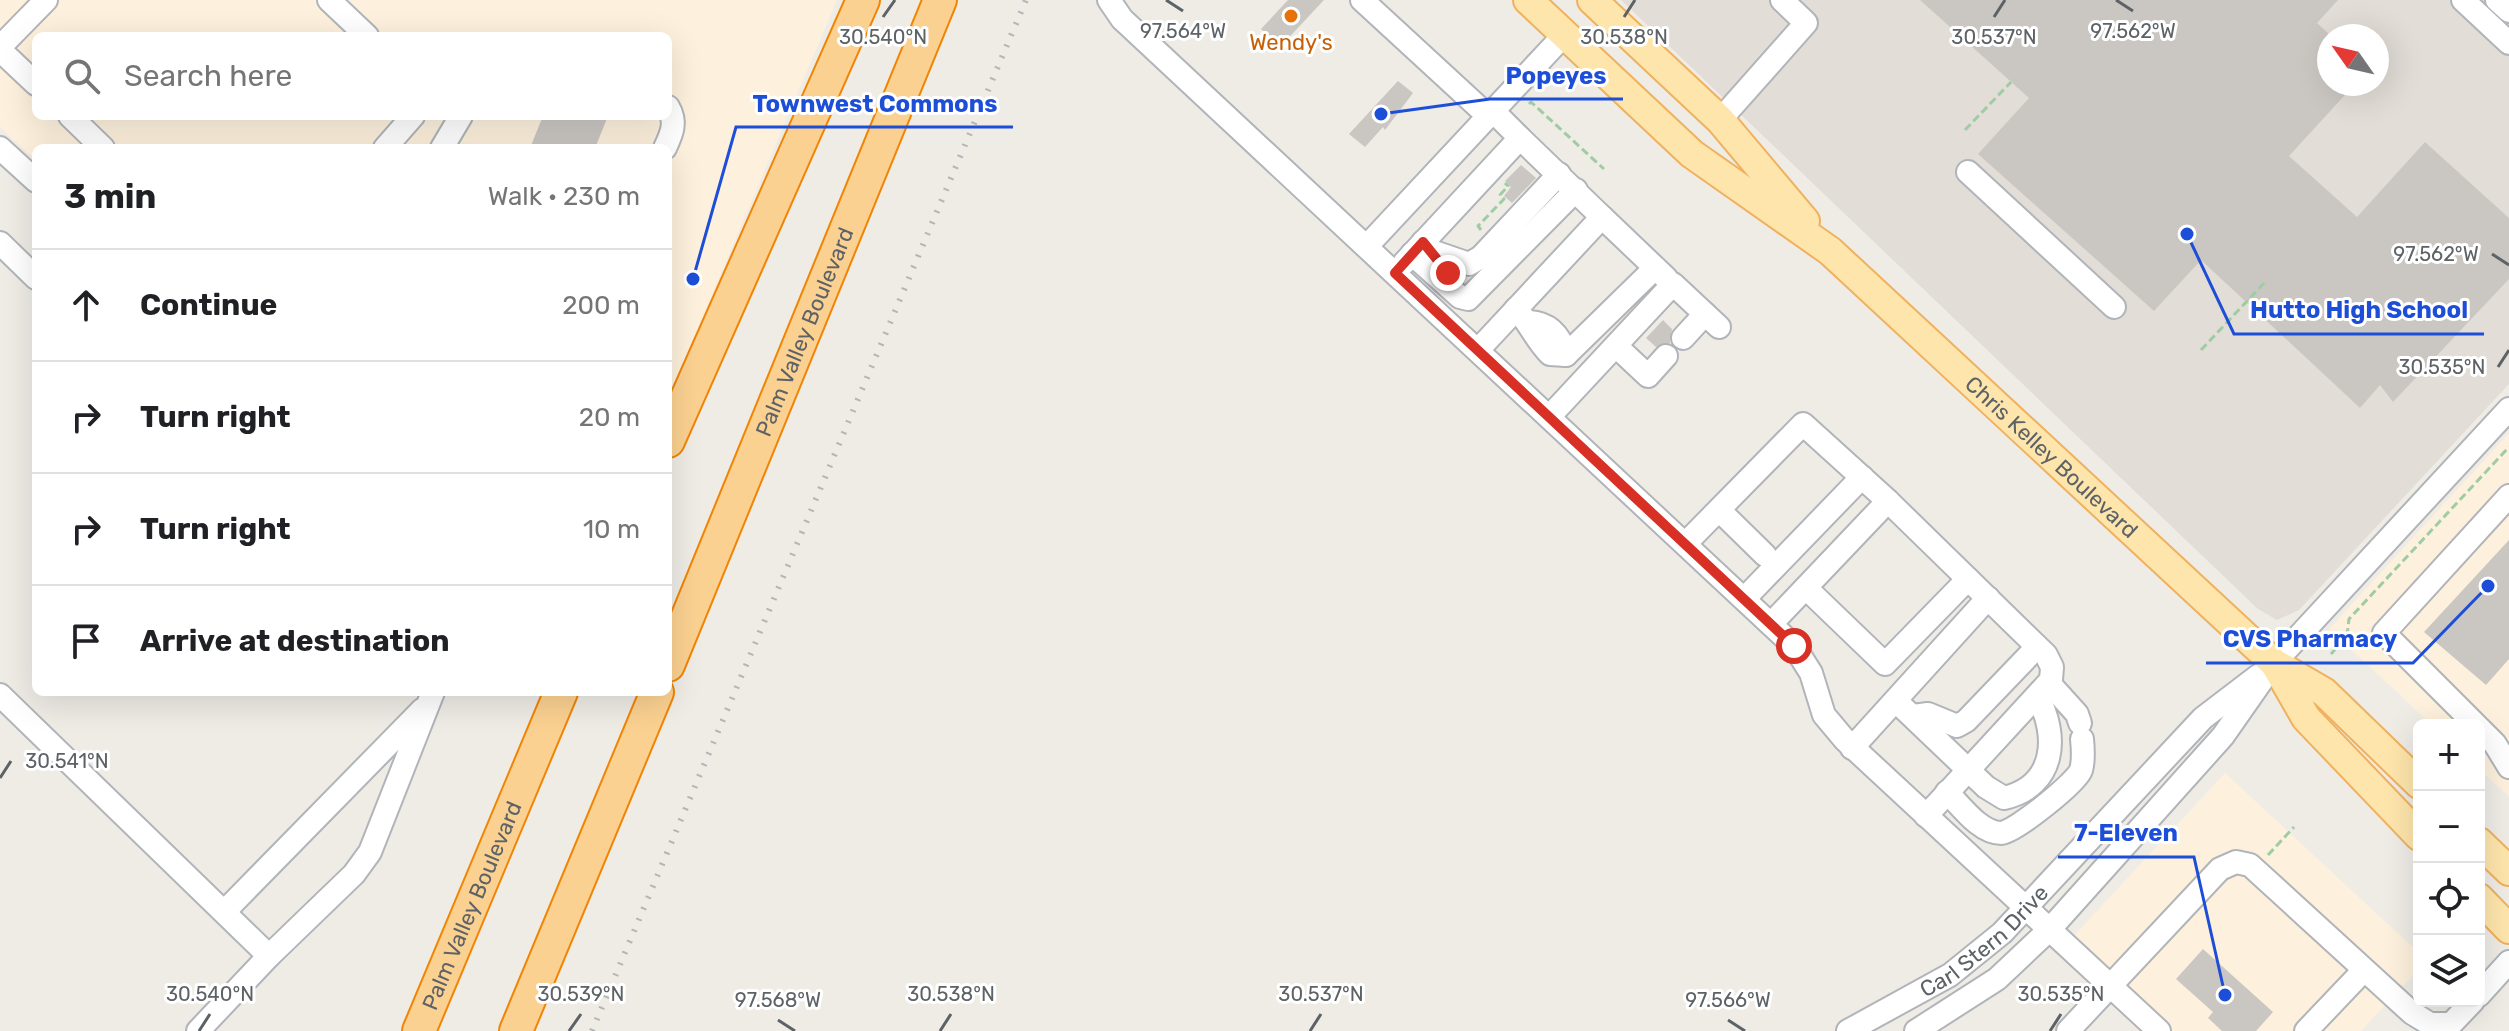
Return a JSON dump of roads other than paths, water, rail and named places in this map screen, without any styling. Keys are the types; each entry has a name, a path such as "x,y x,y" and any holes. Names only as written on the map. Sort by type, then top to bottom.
{"highway":[{"path":"672,432 863,0"},
{"name":"Palm Valley Boulevard","path":"672,655 940,0"},
{"name":"Palm Valley Boulevard","path":"419,1031 559,696"},
{"path":"516,1031 655,696"}],"main road":[{"name":"Chris Kelley Boulevard","path":"1528,0 1692,154 1830,251"},
{"name":"Chris Kelley Boulevard","path":"1592,0 1720,120 1830,251 2274,663 2324,692 2413,778"},
{"name":"Chris Kelley Boulevard","path":"2274,663 2306,718 2413,830"},
{"path":"2485,848 2509,871"},
{"path":"2485,904 2509,929"}],"street":[{"path":"329,0 363,32"},
{"path":"1109,0 1122,19 1771,624 1803,657 1824,715 1852,748 2159,1031"},
{"path":"1362,0 1520,138 1712,321 1683,338"},
{"path":"1720,120 1806,23 1782,0"},
{"path":"2463,0 2509,43"},
{"path":"2497,0 2509,11"},
{"path":"32,80 0,49 33,4"},
{"path":"1367,246 1565,34"},
{"path":"667,144 673,130 672,114"},
{"path":"74,120 99,144"},
{"path":"388,144 410,120"},
{"path":"444,144 457,120"},
{"path":"1395,273 1423,249 1520,138"},
{"path":"0,148 32,177"},
{"path":"1968,172 2114,307"},
{"path":"1423,249 1469,264 1523,213 1567,182"},
{"path":"1423,249 1460,297 1468,299 1567,182"},
{"path":"1478,350 1522,315 1602,217"},
{"path":"0,243 32,274"},
{"path":"1522,315 1532,337 1550,354 1566,355 1655,268"},
{"path":"1549,417 1673,284"},
{"path":"1616,346 1648,376 1666,356"},
{"name":"Carl Stern Drive","path":"1848,1031 1950,975 2028,908 2203,718 2274,663 2505,421"},
{"path":"1685,544 1803,424 1888,501 1963,584 1988,598 2037,647 2052,667 2043,690 1926,816"},
{"path":"1744,599 1862,477"},
{"path":"2469,719 2384,633 2509,496"},
{"path":"1771,624 1810,592 1888,501"},
{"path":"1719,510 1765,555"},
{"path":"1810,592 1885,664 1963,584"},
{"path":"1852,748 1904,708 1988,598"},
{"path":"1904,708 1957,726 1966,721 2037,647"},
{"name":"Carl Stern Drive","path":"1916,1031 1997,979 2050,929 2223,736 2274,663"},
{"path":"1904,708 1994,794 2004,798 2027,786 2043,769 2051,748 2043,690"},
{"path":"1947,792 1989,829 2001,833 2022,826 2081,772 2081,731 2077,714 2043,690"},
{"path":"0,695 269,956"},
{"path":"224,912 431,698"},
{"path":"198,1031 269,956 354,874 370,852 431,698"},
{"path":"2485,735 2495,744 2509,767"},
{"path":"2068,1031 2220,869 2243,862 2412,1013 2430,1024 2452,1028 2468,1007"},
{"path":"2485,988 2509,962"},
{"path":"2306,1031 2364,970"}],"railway":[{"path":"592,1031 1026,0"}],"place":[{"name":"Wendy's","path":"1291,16"},
{"name":"Popeyes","path":"1381,114"},
{"name":"Hutto High School","path":"2187,234"},
{"name":"Townwest Commons","path":"693,279"},
{"name":"CVS Pharmacy","path":"2488,586"},
{"name":"7-Eleven","path":"2225,995"}]}
